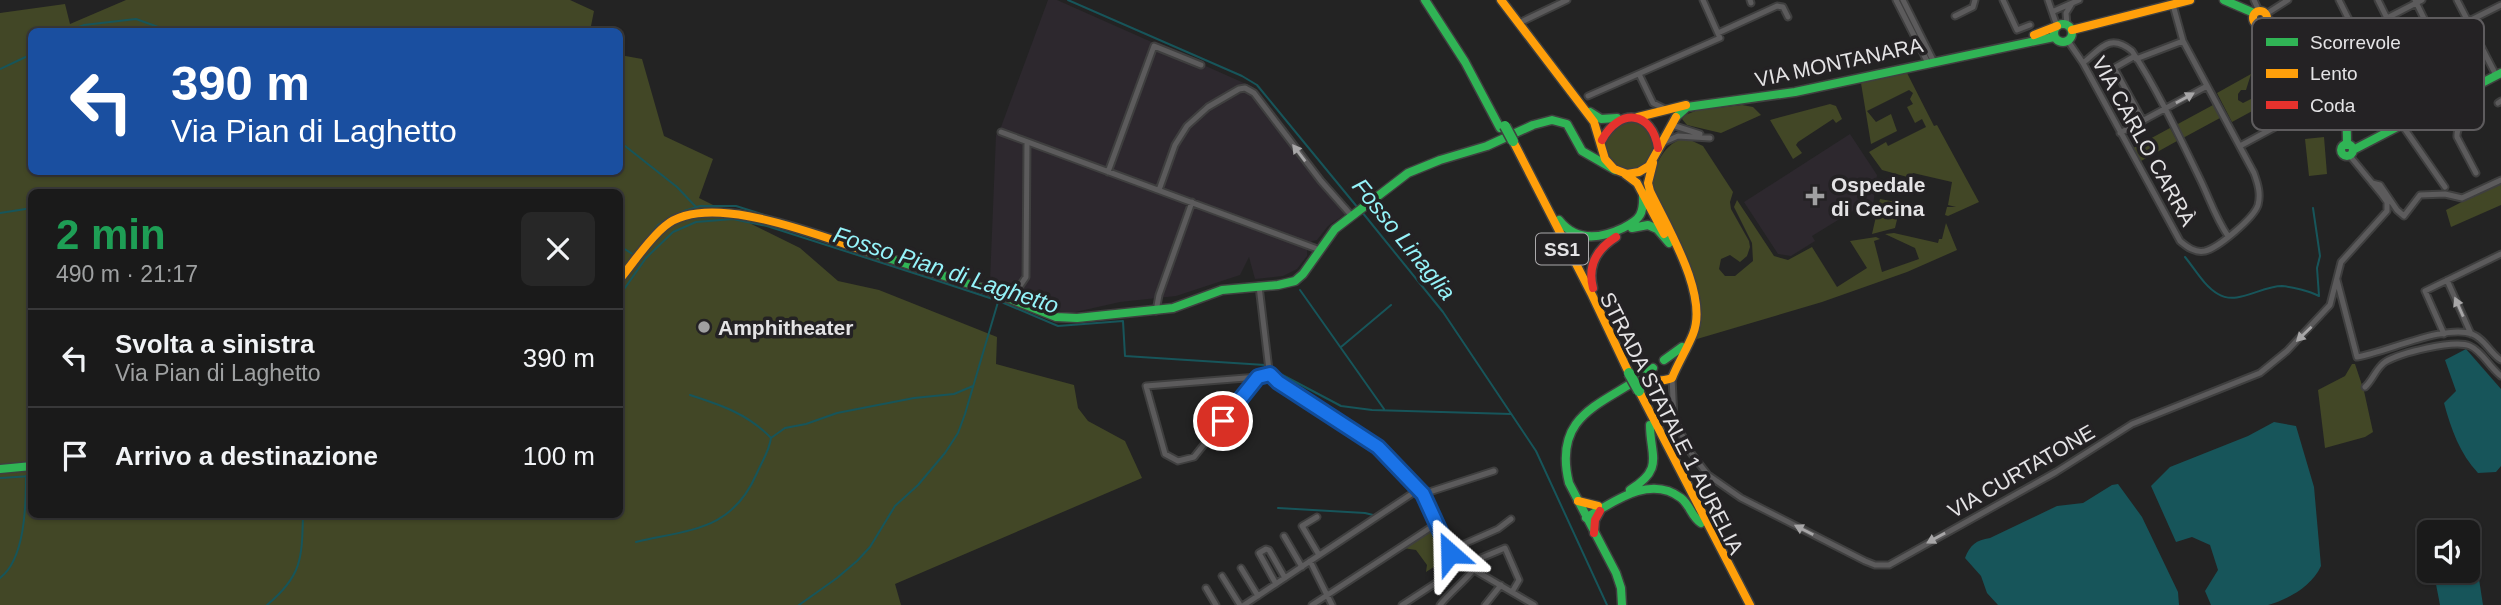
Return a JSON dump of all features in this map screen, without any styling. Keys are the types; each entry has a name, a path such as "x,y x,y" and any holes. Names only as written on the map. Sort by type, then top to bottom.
{"main road":[{"name":"STRADA STATALE 1 AURELIA","path":"1425,0 1455,43 1503,127"},
{"name":"STRADA STATALE 1 AURELIA","path":"1432,0 1466,50 1587,298 1750,605"},
{"path":"1501,0 1583,99 1596,117 1637,118 1651,127 1657,135 1655,158 1645,170 1636,173 1620,172 1604,157 1598,128 1583,99"},
{"name":"VIA MONTANARA","path":"1985,50 1992,45 2065,27 2190,0"},
{"path":"2224,0 2269,18"},
{"path":"2065,27 2072,35 2068,41 2062,43 2054,37 2054,30 2065,27"},
{"name":"VIA MONTANARA","path":"1637,118 1651,108 1667,109 1764,99 2054,37"},
{"path":"1632,383 1656,379 1664,382 1673,374 1694,332 1697,302 1694,287 1650,191 1650,173 1662,143 1683,108 1699,105"},
{"path":"1586,154 1597,154 1612,124 1620,119"},
{"path":"623,275 666,225 687,216 723,212 767,220 1062,318 1156,312 1173,309 1222,290 1294,281 1306,270 1332,232 1400,178 1422,166 1479,149 1547,121 1567,124 1586,154 1635,180 1690,288 1694,309 1692,328 1675,354 1658,361 1653,368 1632,383 1590,407 1572,431 1567,446 1567,478 1619,580 1622,605"},
{"path":"2348,130 2350,150 2392,130"},
{"name":"STRADA STATALE 1 AURELIA","path":"1510,143 1544,200 1592,295 1650,425 1743,605"},
{"path":"1544,200 1550,204 1564,228 1578,236 1593,238 1608,235 1635,220 1643,206 1643,193"},
{"path":"1592,295 1592,263 1607,242 1644,223 1655,227 1669,243"},
{"path":"1664,360 1670,362 1673,374"},
{"path":"1653,368 1656,379"},
{"path":"1585,516 1634,487 1649,473 1655,456 1650,425"},
{"path":"0,469 28,466"},
{"path":"1578,501 1599,508 1638,491 1659,488 1681,497 1696,520 1702,523"},
{"path":"1594,533 1599,508"}],"street":[{"path":"1519,23 1567,0"},
{"path":"1703,0 1719,36"},
{"path":"1896,0 1931,62"},
{"path":"1903,0 1931,62"},
{"path":"1955,16 1973,7 1975,0"},
{"path":"2003,0 2017,30 2030,25"},
{"path":"2048,0 2065,27"},
{"path":"2054,11 2079,0"},
{"path":"2254,0 2261,14 2288,0"},
{"path":"2339,0 2348,18"},
{"path":"2378,0 2388,18 2418,1 2425,18"},
{"path":"2457,0 2467,18"},
{"path":"2065,27 2066,13 2073,3"},
{"path":"2173,5 2183,41 2240,145 2269,130"},
{"path":"2475,18 2501,5"},
{"path":"1583,99 1777,6 1783,7 1788,17"},
{"name":"VIA CARLO CARRÀ","path":"2068,41 2083,63 2180,241 2188,248 2205,251 2214,247 2250,219 2259,201 2259,187 2240,145"},
{"path":"2143,121 2114,68 2136,57 2183,41"},
{"path":"2083,63 2099,47 2107,44 2120,44 2132,51 2228,236"},
{"path":"1108,172 1154,46 1201,65"},
{"path":"2484,48 2498,74"},
{"path":"1639,74 1651,108"},
{"path":"2120,134 2207,86"},
{"path":"1159,190 1180,135 1208,107 1238,89 1245,88 1254,93 1343,206 1356,212"},
{"path":"1662,143 1686,135 1710,138 1672,125"},
{"path":"2405,130 2445,187"},
{"path":"2458,130 2457,137 2476,173"},
{"path":"1001,132 1320,250"},
{"path":"1011,299 1026,277 1027,142"},
{"path":"2350,150 2372,183 2380,185 2404,216 2420,195 2445,194 2462,198 2501,180"},
{"name":"VIA CURTATONE","path":"1673,374 1674,419 1691,453 1708,475 1741,498 1865,561 1875,565 1889,565 2056,472 2132,424 2260,373 2320,318 2330,305 2342,262 2385,215 2388,208 2385,198 2372,183"},
{"path":"1156,312 1159,295 1192,202"},
{"path":"2444,334 2425,291 2501,254"},
{"path":"2337,276 2357,357 2444,334 2472,334 2483,341 2501,360"},
{"path":"2447,280 2472,334"},
{"path":"1259,286 1270,374 1278,382 1370,441 1421,492 1449,552 1534,605"},
{"path":"2365,387 2384,363 2438,346 2462,343 2473,347 2501,376"},
{"path":"1258,377 1194,457 1178,461 1165,454 1146,386 1270,374"},
{"path":"1222,576 1242,605 1421,492 1494,471"},
{"path":"1317,517 1302,526 1319,555"},
{"path":"1449,552 1499,529 1511,519"},
{"path":"1312,605 1436,524"},
{"path":"1284,536 1302,567"},
{"path":"1440,605 1463,579 1475,570 1481,558 1505,548 1519,580 1513,592"},
{"path":"1276,584 1259,553 1269,550 1285,578"},
{"path":"1402,605 1445,577 1449,552"},
{"path":"1310,561 1332,605"},
{"path":"1241,568 1258,596"},
{"path":"1485,605 1501,585"},
{"path":"1206,588 1216,605"}],"shaded area":[{"path":"1048,0 1057,0 1253,87 1326,182 1351,210 1328,226 1317,240 1312,241 1307,249 1307,256 1297,269 1283,276 1255,279 1249,257 1240,275 1176,296 1120,302 1071,313 1056,310 990,281 996,135"},
{"name":"Ospedale di Cecina","path":"1850,134 1877,175 1873,206 1864,204 1812,236 1815,241 1791,256 1778,254 1744,202"}],"green space":[{"path":"126,0 570,0 594,11 591,28 28,28 28,175 623,175 623,56 642,59 664,136 713,159 699,198 800,248 838,281 879,290 997,337 996,364 1074,385 1078,408 1088,421 1125,441 1142,478 895,584 901,605 0,605 0,13 65,4 70,24"},
{"path":"1907,73 1934,126 1937,125 1979,202 1948,216 1945,215 1947,207 1956,207 1948,205 1952,182 1913,173 1911,178 1882,170 1869,152 1886,142 1888,146 1926,127 1922,119 1915,123 1907,107 1913,104 1910,99 1913,93 1909,90 1867,111 1876,122 1891,114 1897,131 1871,144 1861,83"},
{"path":"2251,74 2246,90 2241,90 2238,94 2238,100 2243,103 2252,99 2252,111 2232,122 2217,93"},
{"path":"1830,104 1836,106 1842,119 1836,123 1833,119 1798,142 1796,145 1802,153 1793,159 1770,120"},
{"path":"1742,105 1753,107 1761,115 1721,133 1687,125 1682,119 1698,110"},
{"path":"2213,105 2220,118 2183,138 2176,125"},
{"path":"1630,120 1648,127 1655,145 1648,163 1630,170 1612,163 1605,145 1612,127"},
{"path":"2170,128 2177,141 2141,161 2133,148"},
{"path":"2324,137 2327,174 2309,176 2305,139"},
{"path":"1686,138 1703,146 1733,192 1731,209 1749,241 1747,256 1740,262 1730,255 1721,259 1719,269 1725,276 1735,276 1753,261 1752,243 1734,207 1737,200 1774,256 1788,260 1812,247 1837,287 1867,268 1850,241 1876,237 1880,239 1874,241 1882,272 1919,259 1915,248 1885,234 1894,233 1938,243 1939,239 1942,239 1946,223 1957,250 1907,272 1822,302 1697,339 1699,293 1652,191 1653,175 1660,158 1671,145"},
{"path":"2501,182 2501,205 2451,227 2446,210"},
{"path":"1880,199 1901,203 1895,228 1872,234"},
{"path":"2352,364 2355,364 2364,391 2373,432 2365,437 2325,448 2318,390 2345,376"},
{"path":"1431,531 1442,551 1443,561 1426,572 1427,565 1416,550 1403,548"}],"water":[{"path":"2466,349 2501,389 2501,466 2496,472 2478,473 2472,466 2457,441 2444,403 2456,391 2445,360"},
{"path":"2274,422 2296,426 2314,487 2321,566 2306,586 2268,605 2211,605 2205,591 2218,570 2210,545 2192,537 2176,542 2151,486 2170,467 2248,436"},
{"path":"2118,484 2142,517 2178,592 2179,605 1998,605 1987,593 1981,576 1965,558 1974,544 2057,506 2083,503"},
{"path":"2436,583 2480,583 2483,605 2440,605"}],"waterway":[{"name":"Fosso Linaglia","path":"1068,0 1257,85 1358,208"},
{"path":"76,28 136,19 161,28"},
{"path":"0,69 28,56"},
{"path":"623,144 677,187 696,207"},
{"path":"623,248 634,255 658,225 700,206 736,206 812,230"},
{"path":"2185,257 2208,287 2225,297 2241,297 2282,286 2319,296 2317,268 2320,256 2313,208"},
{"path":"0,213 28,209"},
{"name":"Fosso Linaglia","path":"1362,212 1443,312 1536,451 1607,605"},
{"name":"Fosso Pian di Laghetto","path":"623,291 646,258 673,232 696,222 733,219 767,226 999,301 1058,326 1123,321 1125,356 1265,365"},
{"path":"1300,290 1384,409"},
{"path":"799,605 857,561 870,547 895,506 918,485 945,453 958,433 965,414 998,302"},
{"path":"1341,347 1391,305"},
{"name":"Fosso Pian di Laghetto","path":"1273,370 1341,406 1372,410 1511,414"},
{"path":"636,542 692,530 722,517 747,492 771,438 785,428 837,413 914,398 954,394 973,386"},
{"path":"690,395 743,416 771,438"},
{"path":"0,578 15,558 19,545 26,476"},
{"name":"Fosso Pian di Laghetto","path":"0,478 28,476"},
{"path":"1278,508 1373,515"},
{"path":"267,605 287,585 298,566 303,518"}],"traffic: fast":[{"path":"1425,0 1465,62 1500,128"},
{"path":"2224,0 2254,13"},
{"path":"2059,24 2067,24 2072,33 2070,40 2059,42 2054,37 2054,29 2059,24"},
{"path":"1676,117 1687,107 1795,92 2054,37"},
{"path":"2484,82 2501,73"},
{"path":"1590,112 1601,119 1617,118"},
{"path":"866,251 985,289 1056,317 1077,318 1173,308 1222,290 1295,281 1335,229 1408,173 1487,146 1533,125 1552,120 1567,124 1582,151 1615,170"},
{"path":"1505,126 1513,141"},
{"path":"2346,130 2347,145"},
{"path":"2353,150 2391,130"},
{"path":"2347,144 2353,150 2347,156 2341,150 2347,144"},
{"path":"1559,220 1581,235 1597,236 1614,232 1639,217 1643,207 1643,193"},
{"path":"1632,228 1648,225 1657,229 1669,243"},
{"path":"1664,360 1682,347"},
{"path":"1622,605 1621,588 1616,573 1569,483 1566,458 1568,439 1576,424 1588,411 1653,368"},
{"path":"1629,373 1639,391"},
{"path":"1630,490 1641,482 1652,468 1650,425"},
{"path":"0,469 28,466"},
{"path":"1586,518 1632,493 1657,489 1669,491 1681,498 1701,523"}],"traffic: slow":[{"path":"1501,0 1594,122 1605,159 1614,169 1627,174 1639,172 1649,166 1676,117"},
{"path":"2072,30 2190,0"},
{"path":"2253,18 2255,13 2260,11 2265,13 2267,18"},
{"path":"2034,35 2057,26"},
{"path":"1638,117 1686,105"},
{"path":"1513,141 1629,373"},
{"path":"1639,382 1672,378 1693,334 1696,318 1695,300 1684,261 1650,191 1648,183 1653,163"},
{"path":"1625,174 1637,183 1664,234"},
{"path":"623,275 665,226 684,216 708,213 764,219 866,251"},
{"path":"1639,391 1750,605"},
{"path":"1578,501 1598,506"}],"traffic: jam":[{"path":"1602,140 1617,122 1634,118 1649,126 1655,135 1658,148"},
{"path":"1593,288 1591,272 1595,258 1616,237"},
{"path":"1594,533 1595,520 1600,511"}],"place":[{"name":"Ospedale di Cecina","path":"1815,196"},
{"name":"Amphitheater","path":"704,327"}],"route":[{"path":"1223,421 1258,377 1270,374 1273,379 1378,447 1423,494 1450,553"}]}
